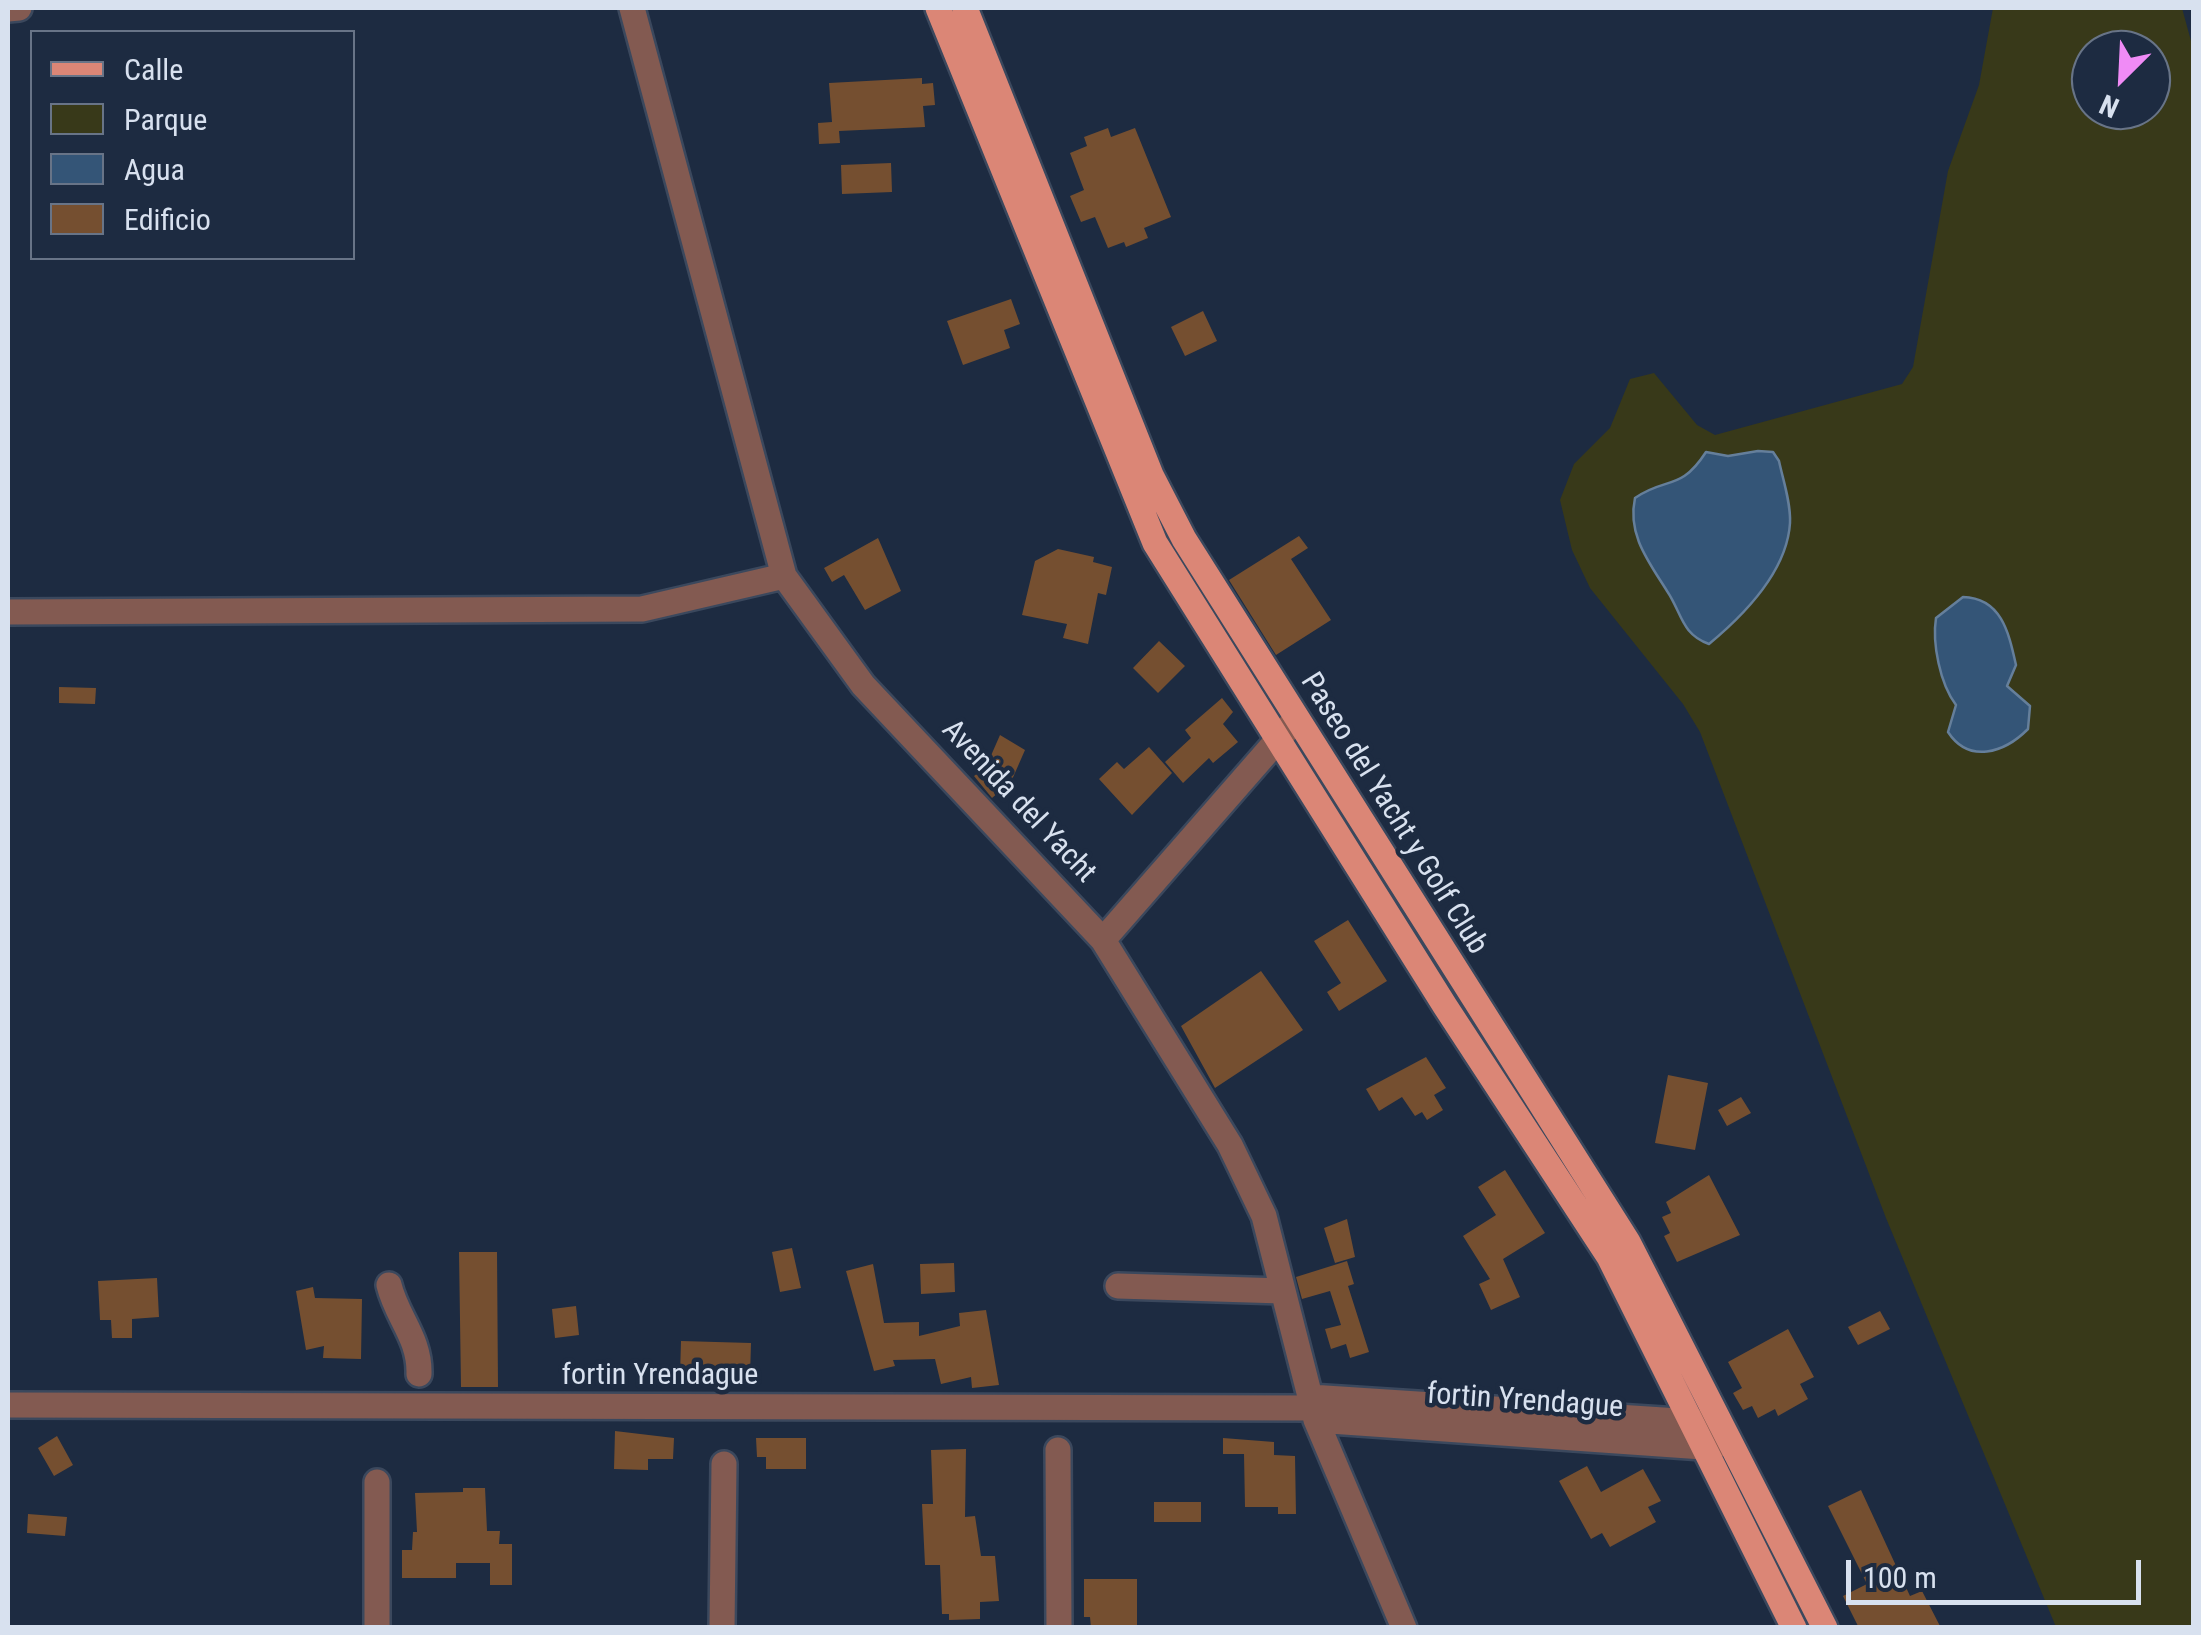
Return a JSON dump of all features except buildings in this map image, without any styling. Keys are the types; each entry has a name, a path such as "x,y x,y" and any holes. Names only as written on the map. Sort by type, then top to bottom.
{"main road":[{"name":"Paseo del Yacht y Golf Club","path":"938,8 1156,543 1286,728"},
{"name":"Paseo del Yacht y Golf Club","path":"965,8 1152,475 1184,540 1444,1006 1609,1257 1825,1628"},
{"name":"Paseo del Yacht y Golf Club","path":"1711,1434 1794,1628"}],"street":[{"path":"8,9 19,8"},
{"name":"Avenida del Yacht","path":"632,8 784,576 863,685 1103,940 1230,1145 1264,1216 1313,1409 1404,1628"},
{"path":"8,612 642,609 784,576"},
{"path":"1103,940 1286,728"},
{"path":"389,1284 394,1307 415,1338 418,1388"},
{"path":"1118,1286 1283,1291"},
{"name":"fortin Yrendague","path":"8,1405 418,1388 1313,1409 1711,1434"},
{"path":"1058,1450 1059,1628"},
{"path":"722,1628 724,1464"},
{"path":"376,1482 377,1628"}],"green space":[{"path":"1993,8 2182,8 2194,52 2193,1627 2056,1627 1886,1218 1700,732 1683,704 1590,588 1572,550 1560,500 1574,464 1610,428 1630,379 1654,373 1697,425 1715,435 1902,384 1913,367 1948,171 1979,85"},
{"path":"1310,762 1614,1240 1690,1393 1306,764"}],"water":[{"path":"1706,452 1728,456 1773,452 1779,461 1789,508 1787,541 1762,591 1709,644 1687,629 1647,559 1634,524 1635,498 1681,478"},
{"path":"1963,597 1987,604 2001,620 2016,665 2007,686 2030,706 2028,729 2008,744 1987,752 1966,748 1948,732 1956,705 1938,663 1936,618"}]}
